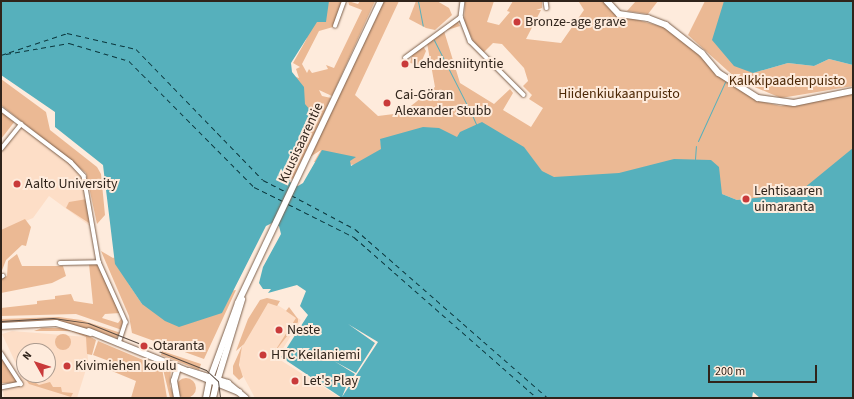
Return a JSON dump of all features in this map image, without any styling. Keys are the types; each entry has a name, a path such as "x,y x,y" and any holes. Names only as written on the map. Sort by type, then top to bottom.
{"main road":[{"name":"Kuusisaarentie","path":"206,398 210,380 243,296 381,1"},
{"path":"606,1 619,14 666,25 702,53 719,73 758,98 794,103 853,91"},
{"name":"Kuusisaarentie","path":"213,398 243,296"},
{"path":"1,326 9,327 56,323 89,331 180,369 217,382 239,392 246,398"},
{"path":"1,330 9,327"},
{"path":"177,398 174,381 180,369"}],"street":[{"path":"335,26 344,1"},
{"path":"463,1 461,17 470,41 524,95"},
{"path":"546,1 547,8"},
{"path":"404,58 461,17"},
{"path":"1,109 82,173 87,184 99,262 125,318 119,343"},
{"path":"1,149 21,124"},
{"path":"60,264 99,262"},
{"path":"1,353 21,384 1,388"}],"shaded area":[{"path":"21,124 71,162 86,180 94,229 49,196 33,218 1,231 1,149"},
{"path":"268,299 301,320 277,358 341,398 255,398 240,370 239,354 243,344 241,342"},
{"name":"Kivimiehen koulu","path":"12,331 87,337 88,363 77,398 4,398 3,391 20,385 20,383 56,383 56,343 16,343 16,364 2,334"}],"green space":[{"path":"318,1 342,1 333,27 319,31 302,64 307,73 309,69 312,73 328,69 326,65 334,68 362,10 349,5 348,1 358,4 360,1 375,1 332,96 319,90 322,96 331,98 293,179 290,178 309,138 312,119 281,72 299,78 296,69 300,67 293,63 306,40"},
{"name":"Hiidenkiukaanpuisto","path":"384,1 399,1 355,95 378,116 402,113 435,87 427,43 457,21 460,26 444,31 460,83 494,104 510,89 513,93 503,110 531,127 543,108 529,99 532,95 523,86 528,81 524,68 502,44 493,43 483,53 476,47 464,22 465,1 494,1 487,22 499,25 510,12 507,11 513,1 542,1 542,8 536,10 541,10 526,39 561,43 584,10 579,2 575,1 605,1 616,14 667,28 700,54 722,78 759,101 781,106 853,92 853,161 809,194 737,200 722,194 567,182 456,144 380,139 382,149 356,165 314,162 321,150 310,157"},
{"path":"416,1 437,1 449,8 452,15 435,30 426,28 409,19"},
{"path":"636,1 658,1 648,14 627,11"},
{"name":"Kalkkipaadenpuisto","path":"705,1 735,1 753,73 788,63 814,66 829,59 853,65 853,86 781,98 738,80 688,35"},
{"path":"423,46 426,51 420,65 410,63 412,55"},
{"path":"1,79 46,112 50,130 97,167 101,174 105,215 97,224 86,173 1,105"},
{"path":"1,110 15,121 1,139"},
{"path":"87,199 89,223 66,208 69,202"},
{"path":"25,219 31,227 26,246 22,245 6,260 1,273 1,230"},
{"path":"101,251 113,258 123,254 128,283 142,304 236,290 204,359 132,333 129,316"},
{"path":"17,254 22,266 63,266 66,276 52,283 1,293 1,278 7,276 8,261"},
{"path":"89,264 97,264 120,313 105,314 102,318 118,323 122,318 122,330 76,314 1,316 1,308 37,304 37,301 55,299 55,296 71,294 74,301 93,304"},
{"path":"267,298 280,301 277,306 268,303 244,344 236,351 248,319 260,300"},
{"path":"289,307 298,319 298,322 273,354 296,318 286,311"},
{"path":"59,317 81,320 121,333 116,338 56,321 1,325 1,319"},
{"path":"42,328 63,328 87,335 96,340 92,355 87,354 86,337 71,331 34,331"},
{"path":"60,334 66,334 71,339 71,345 66,350 60,350 56,346 55,339"},
{"path":"98,341 162,368 167,398 131,398 136,381 107,369 109,361 93,355"},
{"path":"242,346 239,365 243,377 239,380 233,374 233,366"},
{"path":"162,351 201,364 199,370 161,355"},
{"path":"1,356 16,378 16,383 1,383"},
{"path":"162,365 171,368 170,386 175,398 170,398"},
{"path":"182,378 190,378 196,384 196,392 190,398 182,398 176,392 176,384"},
{"path":"28,383 36,383 39,385 51,383 53,387 61,387 62,392 73,393 71,397"}],"water":[{"path":"1,1 329,1 326,22 317,22 291,63 292,72 304,87 305,104 316,117 289,176 290,182 298,186 303,183 322,150 356,157 350,161 351,166 381,149 380,139 423,127 439,128 457,137 460,132 482,122 524,147 542,171 554,177 619,173 674,159 711,160 719,167 722,194 737,200 798,193 853,148 853,398 760,398 753,392 752,398 342,398 281,357 308,315 300,306 306,291 297,285 268,293 271,289 263,289 259,283 263,267 281,234 279,226 272,223 266,226 222,313 179,327 165,321 142,304 115,264 103,165 55,127 55,112 1,75"},
{"path":"724,1 853,1 853,65 829,59 814,66 788,63 753,73 734,66 712,40"}],"pier":[{"path":"348,324 378,342 342,397 346,387 326,374 347,386 355,374 334,361 356,373 375,343"}],"waterway":[{"path":"418,1 423,26"},
{"path":"434,40 467,105"},
{"path":"698,141 725,82"},
{"path":"472,115 476,124"},
{"path":"695,159 696,146"}],"ferry route":[{"path":"1,55 67,33 136,49 263,180 288,193"},
{"path":"6,54 69,43 129,61 254,187 283,201"},
{"path":"291,195 355,229 548,398"},
{"path":"288,204 354,237 537,398"}],"tram line":[{"path":"1,321 53,318 88,323 206,370 218,381 220,398"}],"place":[{"name":"Bronze-age grave","path":"517,22"},
{"name":"Lehdesniityntie","path":"405,64"},
{"name":"Cai-Göran Alexander Stubb","path":"387,103"},
{"name":"Aalto University","path":"17,184"},
{"name":"Lehtisaaren uimaranta","path":"746,199"},
{"name":"Neste","path":"279,330"},
{"name":"Otaranta","path":"144,346"},
{"name":"HTC Keilaniemi","path":"263,355"},
{"name":"Kivimiehen koulu","path":"67,366"},
{"name":"Let's Play","path":"295,381"}]}
